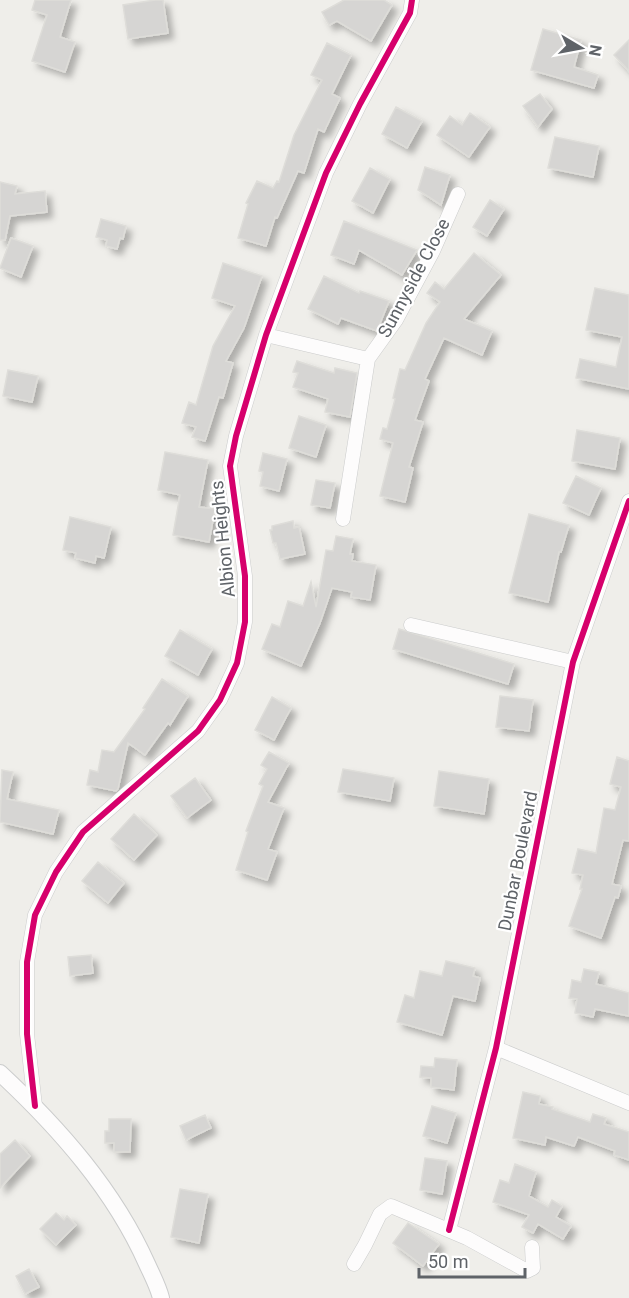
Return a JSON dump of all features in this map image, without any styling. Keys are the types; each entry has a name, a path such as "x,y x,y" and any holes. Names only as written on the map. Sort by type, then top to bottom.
{"street":[{"name":"Albion Heights","path":"35,1106 27,1034 27,962 35,915 56,872 83,832 198,730 220,700 237,663 244,622 245,576 230,466 236,436 266,334 326,172 410,13 412,0"},
{"name":"Sunnyside Close","path":"343,519 368,359 396,320 433,251 458,194"},
{"path":"266,334 368,359"},
{"name":"Dunbar Boulevard","path":"449,1230 496,1048 573,662 629,501"},
{"path":"411,625 573,662"},
{"path":"496,1048 629,1103"},
{"path":"0,1074 35,1106 104,1186 134,1236 161,1298"},
{"path":"354,1264 380,1214 391,1206 467,1238 526,1271 533,1268 532,1247"}],"building":[{"path":"35,0 71,0 60,37 75,42 65,72 32,61 47,15 32,10"},
{"path":"163,0 168,33 128,39 123,5"},
{"path":"344,0 384,0 392,5 371,41 337,21 329,25 322,12"},
{"path":"543,29 581,40 574,67 598,75 594,88 531,70"},
{"path":"629,40 629,71 614,55"},
{"path":"327,43 351,55 332,94 340,98 324,132 318,129 304,173 298,171 277,218 275,217 266,246 238,238 248,204 246,203 257,181 273,188 277,181 279,182 294,135 322,80 311,75"},
{"path":"540,94 552,109 538,127 523,106"},
{"path":"396,107 422,121 407,148 382,134"},
{"path":"470,113 490,127 469,157 437,135 450,116 462,125"},
{"path":"555,137 599,146 593,177 548,168"},
{"path":"425,167 450,175 441,205 418,190"},
{"path":"370,168 390,179 373,213 352,201"},
{"path":"0,182 17,186 15,194 45,191 47,212 10,216 5,240 0,240"},
{"path":"490,200 504,209 487,236 473,227"},
{"path":"101,219 126,226 123,239 120,238 117,249 106,246 107,240 96,237"},
{"path":"344,221 417,250 402,275 359,250 354,264 331,255"},
{"path":"11,238 33,246 21,277 0,268"},
{"path":"474,253 501,275 464,319 492,331 482,355 444,338 425,379 429,381 415,420 423,422 409,467 413,468 405,502 380,496 393,443 380,439 383,428 387,429 400,369 405,370 426,323 440,302 427,293 435,282 444,289"},
{"path":"223,263 262,276 244,328 226,361 233,363 223,398 219,397 205,441 192,437 196,427 182,423 189,402 196,405 213,346 235,306 212,298"},
{"path":"324,276 359,293 360,291 389,301 377,331 341,318 338,324 308,309"},
{"path":"595,288 629,295 629,389 576,378 580,359 616,367 622,337 586,330"},
{"path":"297,361 334,373 335,368 357,373 350,417 325,412 328,399 293,387 298,373 293,372"},
{"path":"8,370 38,376 32,402 3,396"},
{"path":"299,416 326,425 316,457 289,448"},
{"path":"577,430 620,438 615,469 572,461"},
{"path":"165,452 208,460 199,507 215,509 209,542 173,535 180,495 158,490"},
{"path":"263,453 287,459 279,491 260,486 263,472 259,471"},
{"path":"576,476 601,488 589,515 563,503"},
{"path":"316,480 335,483 330,508 311,505"},
{"path":"529,514 569,525 561,552 559,552 548,602 509,593"},
{"path":"70,517 111,527 104,558 96,556 95,563 75,558 76,553 63,550"},
{"path":"293,521 294,528 299,527 305,554 280,559 270,530 272,526"},
{"path":"336,536 353,539 350,554 353,554 352,561 376,565 370,600 351,597 352,592 332,588 301,666 262,649 272,624 280,627 288,601 303,606 311,582 316,607 326,550 333,551"},
{"path":"399,629 514,664 508,684 393,649"},
{"path":"180,630 212,649 198,675 165,656"},
{"path":"162,679 188,696 170,725 168,723 145,755 128,743 116,791 87,785 90,770 98,772 102,750 114,752 145,709 143,708"},
{"path":"500,696 533,700 529,731 496,727"},
{"path":"272,697 291,708 274,740 255,730"},
{"path":"269,752 289,763 268,802 284,808 268,849 277,852 267,880 236,870 248,832 246,831 263,786 259,784 267,769 261,765"},
{"path":"617,757 629,761 629,841 623,840 612,884 621,886 601,938 569,926 582,889 580,889 583,875 572,873 578,849 596,853 604,808 615,810 621,787 610,784"},
{"path":"343,769 394,778 390,801 338,792"},
{"path":"2,770 13,772 7,799 59,810 53,834 0,822"},
{"path":"439,771 489,779 484,814 434,806"},
{"path":"195,778 211,800 187,818 171,796"},
{"path":"134,814 157,835 134,860 111,839"},
{"path":"98,862 124,883 108,903 82,881"},
{"path":"91,955 93,973 70,976 68,957"},
{"path":"446,961 475,968 473,976 480,978 475,1001 453,996 442,1035 397,1022 405,995 414,998 420,971 442,976"},
{"path":"584,969 599,972 596,984 629,993 629,1016 595,1009 593,1017 575,1013 577,999 569,998 572,980 581,982"},
{"path":"435,1058 457,1060 454,1090 431,1087 431,1078 420,1077 421,1066 434,1067"},
{"path":"523,1092 540,1096 539,1104 553,1107 552,1109 590,1122 593,1114 606,1118 604,1124 629,1132 629,1160 614,1155 615,1151 578,1137 574,1146 546,1137 545,1145 513,1138"},
{"path":"432,1106 456,1113 447,1143 423,1136"},
{"path":"205,1115 211,1128 186,1140 180,1126"},
{"path":"109,1119 131,1119 130,1152 114,1152 114,1143 105,1143 105,1131 109,1131"},
{"path":"15,1140 30,1156 0,1188 0,1154"},
{"path":"425,1158 447,1161 442,1194 420,1190"},
{"path":"515,1164 536,1172 529,1196 548,1207 552,1200 562,1206 556,1217 571,1226 563,1239 538,1224 533,1233 522,1227 529,1215 493,1202 500,1180 509,1183"},
{"path":"180,1189 208,1194 199,1243 171,1237"},
{"path":"56,1213 64,1220 67,1216 76,1225 56,1245 40,1229"},
{"path":"408,1223 439,1244 423,1266 393,1243"},
{"path":"29,1269 39,1287 25,1294 16,1276"}],"cycle path":[{"path":"35,1106 27,1034 27,962 35,915 56,872 83,832 198,731 220,700 237,663 245,622 245,576 230,466 236,436 266,335 326,173 360,104 410,13 412,0"},
{"path":"449,1230 496,1048 573,662 629,501"}]}
